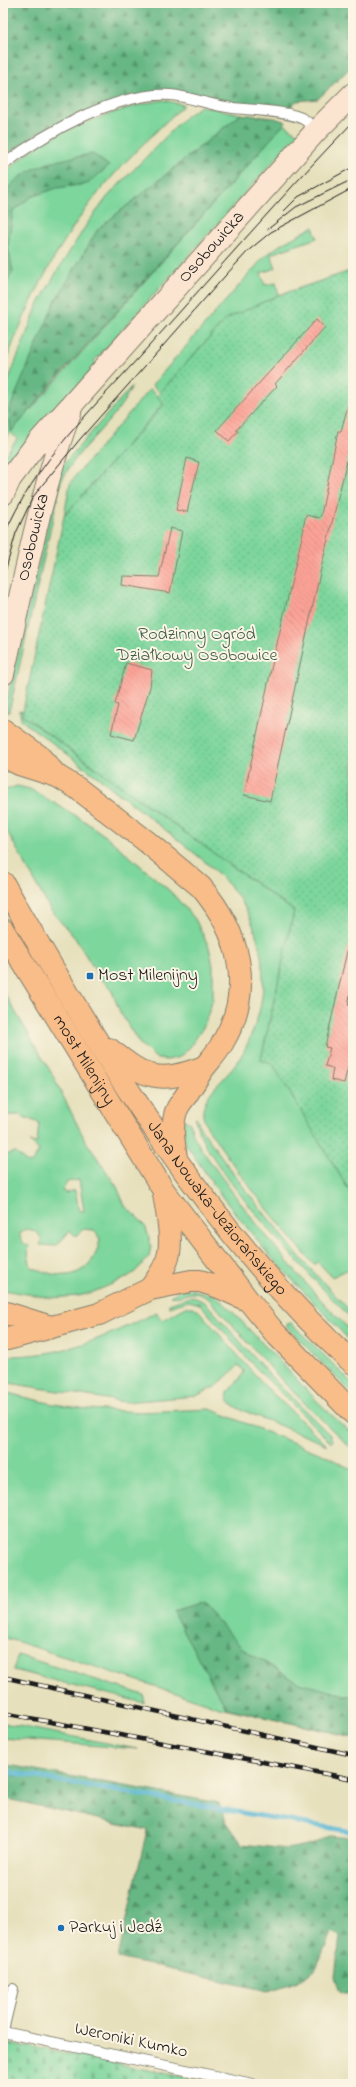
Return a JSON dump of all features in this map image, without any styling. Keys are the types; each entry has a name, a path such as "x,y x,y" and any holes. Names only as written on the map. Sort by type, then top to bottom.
{"main road":[{"path":"3,730 39,756 57,776"},
{"path":"3,756 19,764 57,776 95,800 201,887 215,904 227,923 239,963 240,982 238,1004 229,1031 223,1043 204,1067 175,1115 173,1139 177,1161"},
{"name":"most Milenijny","path":"3,883 58,978 98,1041"},
{"name":"most Milenijny","path":"3,930 164,1191"},
{"path":"98,1041 134,1069 152,1076 173,1077 204,1067"},
{"name":"Jana Nowaka-Jeziorańskiego","path":"98,1041 141,1111 177,1161 250,1255 284,1296 320,1333 353,1363"},
{"path":"150,1289 163,1270 169,1254 169,1224 164,1191"},
{"name":"Jana Nowaka-Jeziorańskiego","path":"164,1191 275,1333 353,1413"},
{"path":"3,1338 8,1339 99,1314 150,1289 200,1281 219,1287 248,1300"},
{"path":"3,1312 51,1327"}],"street":[{"name":"Osobowicka","path":"3,494 10,479 34,447 316,131 350,102"},
{"name":"Osobowicka","path":"3,674 40,515 60,441 73,404"}],"lane":[{"path":"3,165 44,136 61,127 94,112 144,96 171,95 226,107 278,113 303,119 316,131"},
{"path":"3,2031 13,1990"},
{"name":"Weroniki Kumko","path":"3,2031 253,2084"}],"green space":[{"path":"6,3 353,3 353,65 318,99 296,101 288,110 248,106 187,93 77,114 40,132 3,157 3,5"},
{"path":"164,100 184,105 126,161 81,215 54,258 30,304 3,371 3,174 34,148 67,130 94,119 123,110"},
{"path":"201,106 241,114 98,229 11,432 3,444 3,394 37,307 56,273 87,224 108,196 185,117"},
{"path":"241,114 275,118 286,122 50,386 11,432 9,410 55,302 98,229"},
{"path":"284,124 298,134 94,361 97,364 3,477 3,458 17,439 11,432"},
{"path":"93,154 109,166 87,184 57,188 31,197 13,211 8,246 13,272 3,290 3,194 22,176 43,165 55,161"},
{"path":"313,227 317,238 271,254 276,268 261,273 265,285 276,283 279,295 226,319 160,393 152,385 264,257 280,245"},
{"name":"Rodzinny Ogród Działkowy Osobowice","path":"353,270 353,1197 272,1063 261,1060 294,911 22,715 64,516 164,404 157,396 226,319 279,295"},
{"path":"132,386 117,411 77,457 61,482 9,712 6,712 7,700 61,467"},
{"path":"150,389 164,403 64,516 70,484 76,475"},
{"path":"19,710 23,711 22,715 294,911 261,1060 272,1062 353,1197 353,1267 332,1277 318,1262 314,1265 242,1177 205,1123 203,1108 206,1101 210,1094 240,1058 247,1045 257,1019 262,999 263,972 259,944 244,906 228,884 189,848 115,790 25,723 21,719"},
{"path":"17,786 30,789 80,818 107,837 171,892 195,919 209,947 213,966 213,999 204,1026 190,1047 180,1057 167,1060 157,1059 139,1043 120,1012 111,989 100,978 75,938 51,911 3,824 3,791"},
{"path":"3,991 52,1074 85,1140 117,1187 125,1206 146,1228 151,1245 149,1257 135,1272 124,1279 91,1293 78,1296 51,1298 3,1290 3,1156 15,1152 28,1164 33,1162 39,1150 30,1142 37,1143 39,1123 19,1115 7,1115 3,1124","holes":["79,1180 84,1211 79,1211 75,1190 66,1193 62,1191 67,1182","26,1229 38,1233 42,1240 40,1245 56,1246 70,1231 76,1237 83,1229 94,1230 100,1239 96,1254 87,1266 74,1274 58,1275 31,1267 28,1255 29,1246 23,1243 20,1235 20,1233"]},
{"path":"195,1118 197,1118 199,1126 248,1193 304,1262 353,1314 353,1320 289,1252 238,1191 216,1162 201,1137"},
{"path":"182,1119 190,1123 194,1137 202,1150 274,1245 312,1290 353,1333 353,1344 270,1256 223,1198 185,1143"},
{"path":"184,1288 215,1295 229,1308 318,1402 353,1435 353,1450 285,1384 209,1299 197,1293 170,1296"},
{"path":"192,1296 206,1303 274,1380 330,1435 332,1440 331,1443 253,1365 200,1304 189,1301 169,1307 169,1304"},
{"path":"186,1307 193,1307 198,1310 264,1385 327,1445 233,1405 228,1400 228,1395 244,1371 239,1365 215,1387 196,1396 125,1402 3,1382 3,1356 45,1353 64,1349 101,1338 156,1312 162,1320"},
{"path":"291,1323 353,1384 353,1394 287,1327 287,1324"},
{"path":"3,1392 53,1404 87,1409 140,1412 210,1409 324,1455 353,1470 353,1737 219,1707 3,1637"},
{"path":"201,1602 243,1649 299,1683 353,1697 353,1737 226,1708 172,1611"},
{"path":"18,1655 144,1695 144,1703 13,1670"},
{"path":"3,1723 137,1749 3,1738"},
{"path":"3,1764 219,1803 226,1821 242,1844 286,1849 314,1844 329,1836 353,1838 353,1996 340,1991 335,1977 340,1936 331,1932 320,1958 312,1972 298,1981 268,1991 118,1958 147,1830 3,1798"},
{"path":"3,2043 49,2050 218,2084 3,2084"}],"building":[{"path":"317,319 325,327 275,384 277,386 236,430 238,431 229,441 217,430"},
{"path":"349,402 353,402 353,436 322,564 270,801 244,795 306,515 319,518 321,515 338,431 341,431"},
{"path":"187,458 199,462 187,512 176,510"},
{"path":"170,528 182,531 170,593 122,585 123,576 159,577"},
{"path":"126,663 152,670 150,687 134,740 111,734 118,705 115,704"},
{"path":"348,947 353,948 353,980 348,1005 353,1007 353,1047 344,1083 331,1080 333,1068 325,1066 330,1048 325,1047"}],"waterway":[{"path":"3,1771 353,1832"}],"tram line":[{"path":"3,538 16,510 31,484 68,436 276,205 353,122"},
{"path":"284,211 298,197 353,167"},
{"path":"268,229 296,207 353,179"},
{"path":"3,579 16,533 33,497 81,438 225,276 249,250 271,232 353,188"}],"railway":[{"path":"3,1677 353,1755"},
{"path":"3,1713 353,1779"}],"place":[{"name":"Most Milenijny","path":"90,976"},
{"name":"Parkuj i Jedź","path":"61,1928"}]}
